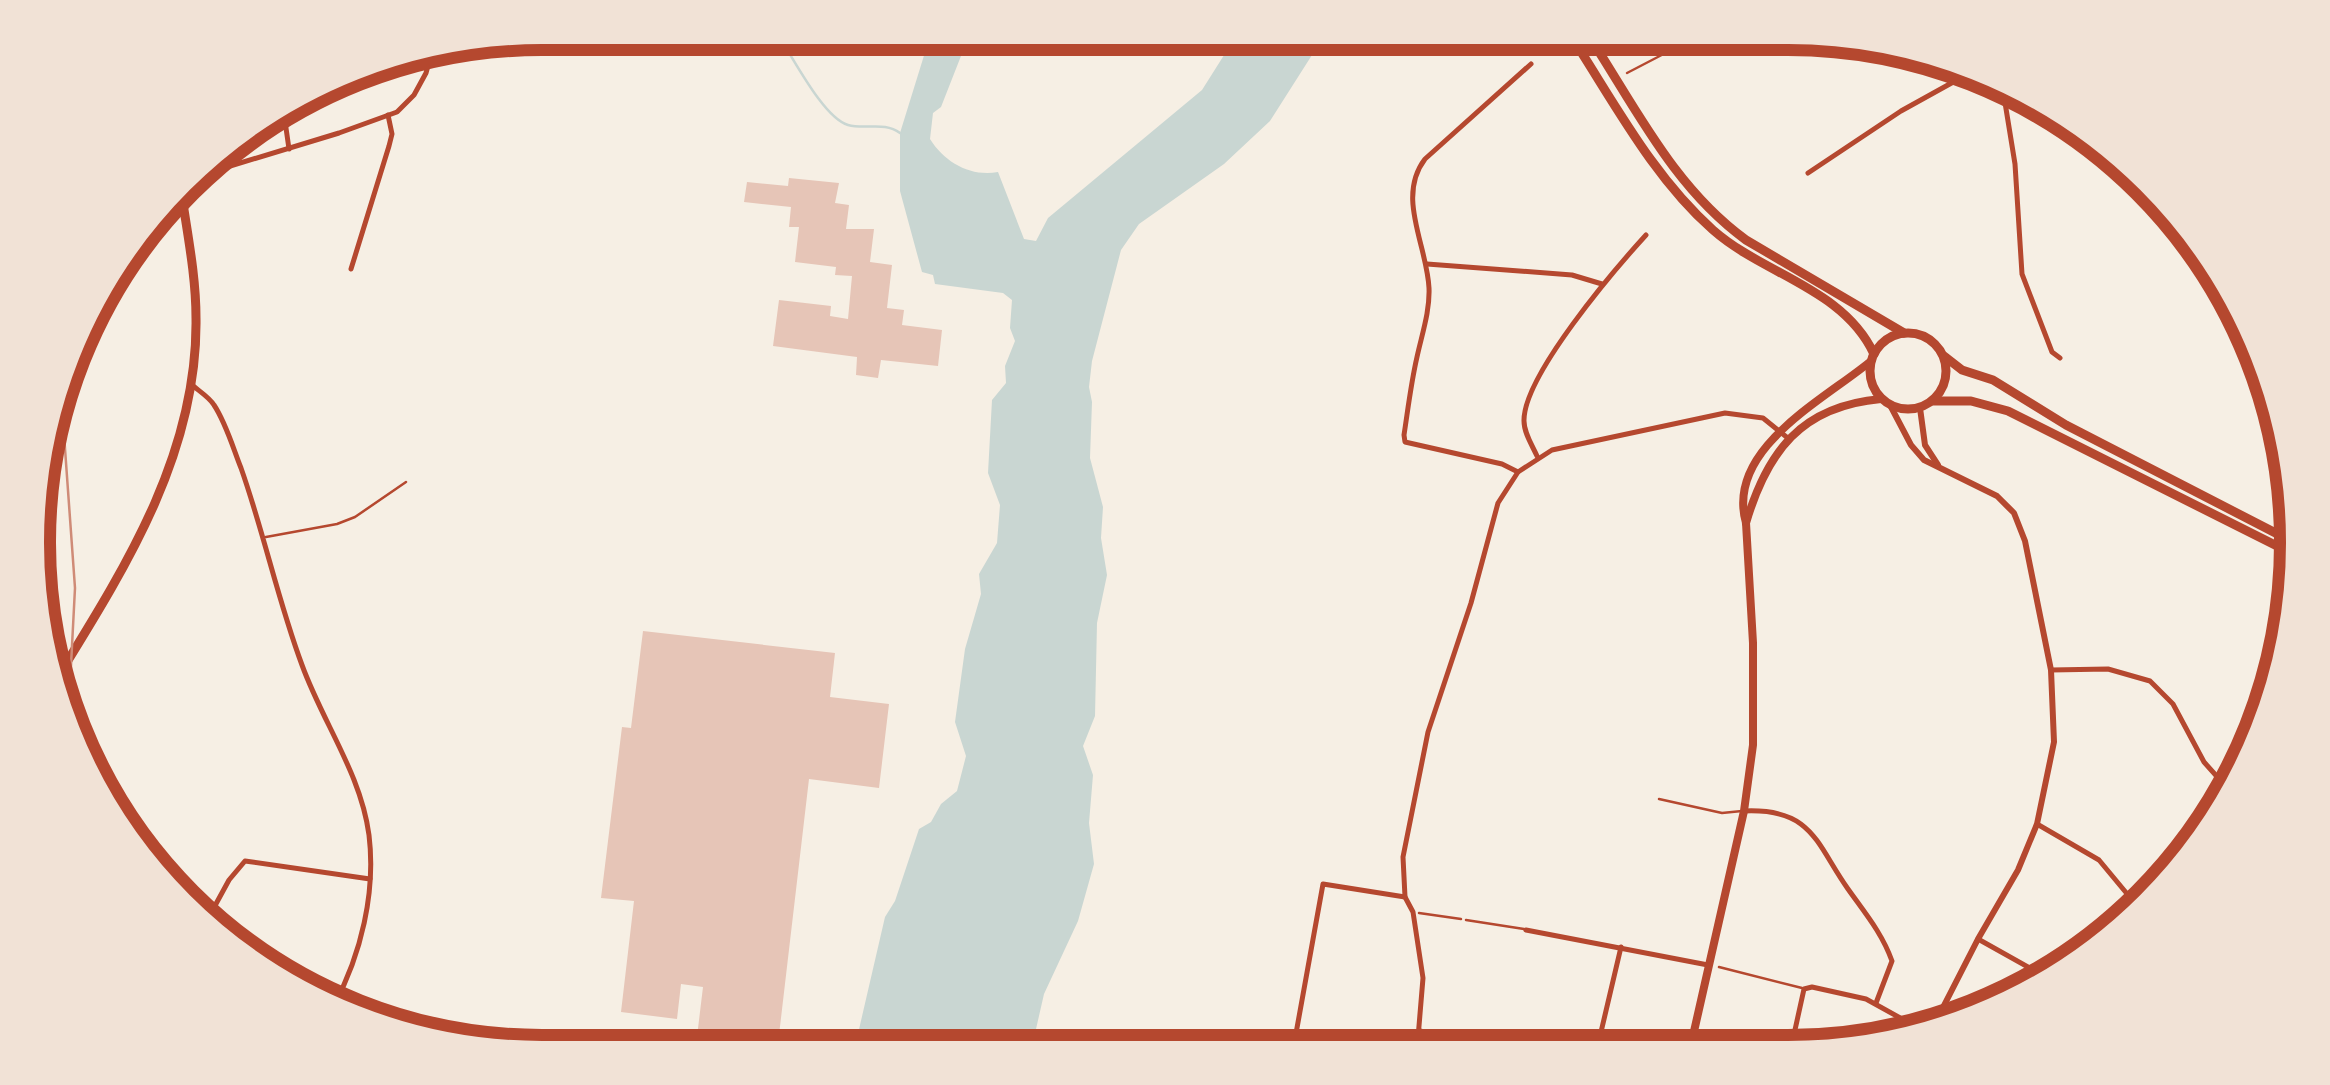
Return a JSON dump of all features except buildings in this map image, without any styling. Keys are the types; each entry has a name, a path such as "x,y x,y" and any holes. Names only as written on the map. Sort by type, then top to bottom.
{"main road":[{"path":"1580,50 1631,132 1691,208 1737,249 1828,302 1861,330 1872,358 1870,379 1885,402"},
{"path":"1599,50 1666,159 1723,222 1746,240 1904,333 1924,336 1962,370 1993,380 2066,426 2280,535"},
{"path":"65,664 159,498 180,439 192,384 196,317 183,206"},
{"path":"1694,1035 1715,966 1744,811 1754,730 1753,643 1742,510 1746,484 1761,454 1780,429 1872,358 1886,340 1904,333"},
{"path":"1933,401 1946,380 1944,356"},
{"path":"1746,524 1762,475 1789,438 1838,409 1885,402 1904,410 1933,401 1971,401 2008,411 2280,548"}],"street":[{"path":"222,169 388,115 414,95 429,63"},
{"path":"1518,472 1502,464 1406,442 1404,435 1428,306 1428,264 1412,198 1414,172 1424,160 1532,64"},
{"path":"1808,173 1901,111 1957,80"},
{"path":"2005,101 2015,164 2022,274 2052,352 2060,358"},
{"path":"351,269 392,134 388,115"},
{"path":"285,123 288,149"},
{"path":"1537,456 1525,431 1526,405 1552,356 1602,284 1646,236"},
{"path":"1428,264 1572,275 1602,284"},
{"path":"192,384 216,407 265,537 302,667 358,790 369,836 370,879 356,951 340,991"},
{"path":"1885,402 1918,454 1997,496 2018,520 2051,670 2054,742 2037,824 2018,870 1941,1010"},
{"path":"1920,408 1925,444 1938,466"},
{"path":"1420,1035 1423,978 1413,912 1404,897 1404,857 1431,719 1471,603 1498,503 1518,472 1537,456 1576,442 1725,413 1754,415 1789,438"},
{"path":"2051,670 2108,669 2150,682 2173,704 2204,762 2219,779"},
{"path":"1744,811 1762,810 1784,816 1823,844 1845,885 1883,935 1892,961 1876,1004"},
{"path":"2037,824 2098,860 2129,897"},
{"path":"213,909 245,861 370,879"},
{"path":"1296,1035 1323,884 1404,897"},
{"path":"1526,930 1715,966"},
{"path":"1978,938 2033,970"},
{"path":"1601,1035 1621,947"},
{"path":"1795,1035 1804,989 1812,987 1855,996 1905,1021"},
{"path":"1421,1031 1431,1035"}],"lane":[{"path":"265,537 337,524 406,482"},
{"path":"1659,799 1722,812 1744,811"},
{"path":"1466,920 1526,930"},
{"path":"1715,966 1804,989"}],"path":[{"path":"1627,73 1670,50"},
{"path":"1413,912 1466,920"}],"shaded area":[{"path":"926,50 963,50 941,107 933,113 930,139 959,166 978,172 998,172 1024,239 1036,241 1048,218 1202,90 1227,50 1315,50 1270,121 1224,164 1139,224 1121,250 1089,387 1090,458 1103,507 1101,538 1107,575 1097,623 1095,716 1083,746 1093,775 1089,823 1094,864 1078,921 1044,994 1035,1035 858,1035 885,917 895,901 919,829 931,822 941,804 957,791 966,756 955,722 965,649 981,594 979,574 997,543 1000,505 988,473 992,400 1006,383 1005,366 1015,341 1010,328 1012,300 1003,293 935,284 933,275 922,272 900,191 900,133"}],"waterway":[{"path":"787,50 811,88 839,120 848,125 888,127 900,133"}],"railway":[{"path":"64,428 75,588 70,681"}]}
